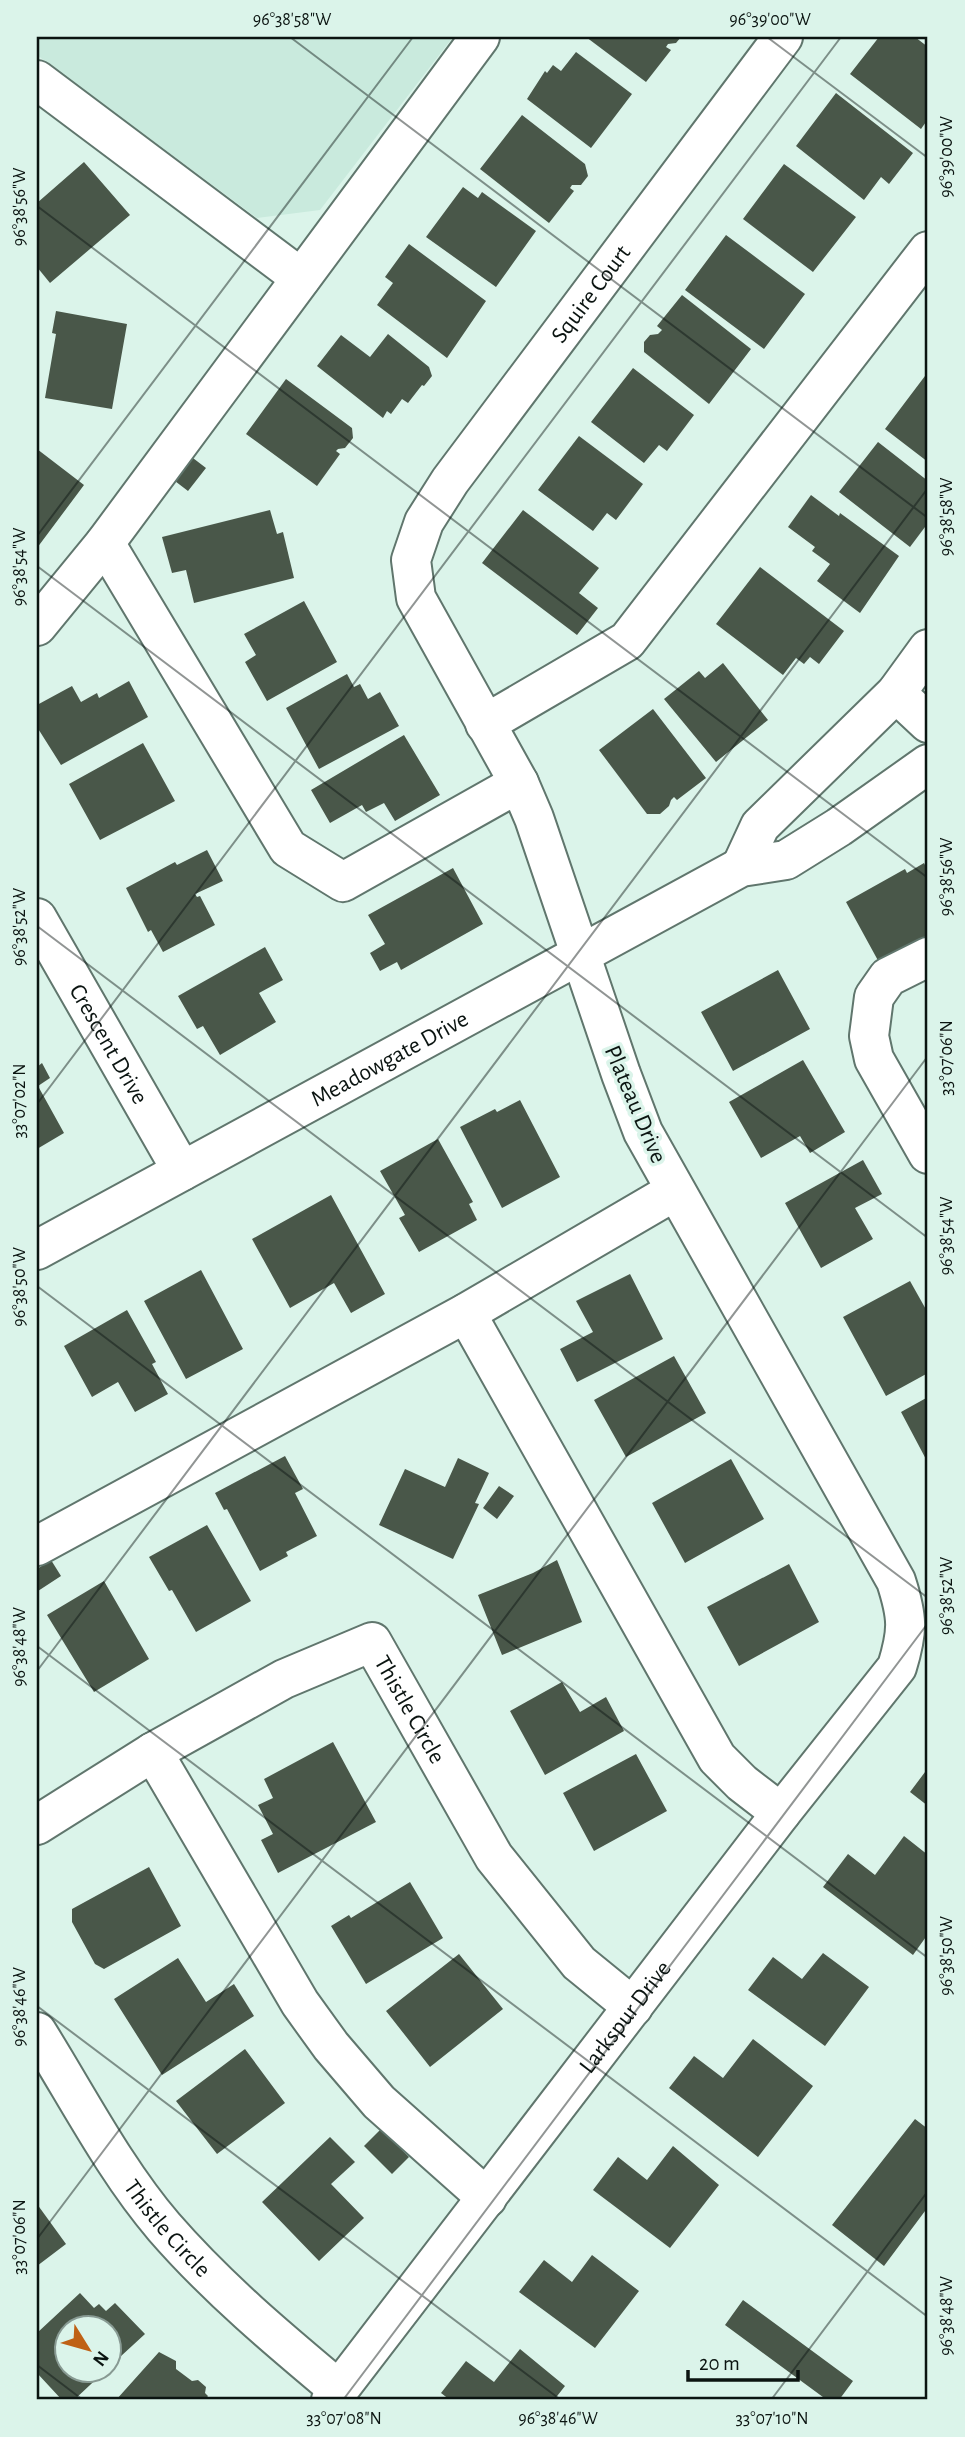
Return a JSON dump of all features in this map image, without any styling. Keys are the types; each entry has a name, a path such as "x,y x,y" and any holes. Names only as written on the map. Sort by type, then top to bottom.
{"street":[{"path":"37,626 105,543 480,37"},
{"name":"Squire Court","path":"411,559 424,522 450,481 783,37"},
{"path":"37,80 301,278"},
{"path":"485,724 627,642 928,251"},
{"path":"105,543 288,848 343,882 519,783"},
{"name":"Plateau Drive","path":"411,559 416,598 519,783 534,818 580,957 643,1132 896,1581 906,1610 906,1628"},
{"path":"741,867 760,826 896,693 928,649"},
{"path":"896,693 928,723"},
{"name":"Meadowgate Drive","path":"37,1250 580,957 741,867 786,860 839,827 928,764"},
{"name":"Crescent Drive","path":"37,918 49,969 182,1171"},
{"path":"928,957 888,978 874,997 869,1035 874,1059 928,1154"},
{"path":"37,1546 466,1312 675,1191"},
{"path":"466,1312 717,1758 742,1783 781,1813"},
{"name":"Larkspur Drive","path":"335,2395 781,1813 897,1667 906,1639 906,1628"},
{"name":"Thistle Circle","path":"37,1825 153,1752 284,1679 372,1642 494,1857 579,1963 633,2007"},
{"path":"153,1752 300,2003 331,2046 379,2102 487,2198"},
{"name":"Thistle Circle","path":"37,2032 126,2177 163,2226 209,2276 335,2395"}],"shaded area":[{"path":"37,37 453,37 320,210 257,218 37,55"}],"building":[{"path":"586,37 681,37 676,43 668,44 666,47 671,50 646,82"},
{"path":"879,37 915,37 928,47 928,119 921,129 850,74"},
{"path":"576,52 632,94 591,148 527,99 545,71 547,73 553,65 561,71"},
{"path":"836,93 913,153 889,184 881,177 864,200 796,146"},
{"path":"522,115 585,164 588,176 581,185 572,185 570,188 574,191 549,223 480,169"},
{"path":"84,162 130,215 50,283 37,267 37,203"},
{"path":"784,164 856,217 813,272 743,219"},
{"path":"463,187 478,198 482,192 536,231 496,287 426,237"},
{"path":"726,235 805,294 764,349 685,290"},
{"path":"409,244 486,301 447,358 377,305 393,283 385,277"},
{"path":"682,295 751,349 709,404 644,352 644,342 650,335 658,334 662,330 657,326"},
{"path":"56,311 127,324 112,409 45,398 56,334 52,333"},
{"path":"388,334 429,367 432,376 408,403 402,399 391,414 387,411 383,418 317,366 341,335 370,357"},
{"path":"633,368 694,415 667,451 659,445 644,463 591,422"},
{"path":"928,372 928,462 885,429"},
{"path":"286,379 352,428 353,438 345,448 336,451 340,454 317,486 246,434"},
{"path":"579,436 643,484 616,520 607,513 593,531 538,490"},
{"path":"878,442 928,481 928,523 910,547 839,492"},
{"path":"37,449 84,485 37,548"},
{"path":"189,455 206,468 188,491 171,478"},
{"path":"811,495 899,556 860,613 817,581 830,564 812,551 815,547 788,527"},
{"path":"270,510 277,534 283,532 294,578 194,603 186,570 172,573 162,537"},
{"path":"523,510 599,568 579,593 598,608 577,635 482,563"},
{"path":"760,567 844,631 819,664 810,657 804,664 796,658 783,675 716,624"},
{"path":"304,601 337,662 267,701 245,662 256,655 244,634"},
{"path":"723,663 768,720 716,762 664,699 699,671 705,678"},
{"path":"347,674 354,687 360,684 368,699 380,692 399,726 319,769 286,708"},
{"path":"129,681 148,717 61,765 37,727 37,705 72,686 81,702 97,693 99,698"},
{"path":"653,709 706,778 677,800 674,797 660,814 647,814 599,750"},
{"path":"404,735 440,795 395,821 384,803 366,812 362,805 330,823 311,790"},
{"path":"143,743 175,801 100,840 69,784"},
{"path":"207,850 223,881 195,894 200,896 215,925 163,952 151,930 148,932 126,888 175,862 177,865"},
{"path":"924,863 928,871 928,939 881,966 846,902 905,869 907,873"},
{"path":"453,868 483,924 401,970 397,962 380,971 370,953 385,944 368,915"},
{"path":"265,947 283,980 259,993 276,1022 220,1055 203,1026 197,1029 178,996"},
{"path":"778,970 810,1029 733,1071 701,1012"},
{"path":"803,1060 845,1132 810,1153 800,1136 761,1158 729,1102"},
{"path":"42,1063 50,1078 38,1086 64,1133 37,1149 37,1067"},
{"path":"520,1100 560,1177 502,1208 460,1127"},
{"path":"438,1139 473,1202 469,1204 477,1220 419,1252 399,1218 405,1215 380,1171"},
{"path":"863,1160 882,1194 855,1208 873,1239 821,1268 785,1203"},
{"path":"331,1195 385,1294 351,1313 334,1283 290,1308 252,1239"},
{"path":"201,1270 243,1349 186,1379 144,1301"},
{"path":"630,1274 663,1339 577,1382 560,1349 593,1332 576,1301"},
{"path":"910,1281 928,1313 928,1373 886,1396 843,1317"},
{"path":"127,1310 156,1362 152,1364 168,1394 135,1412 118,1382 92,1397 64,1346"},
{"path":"674,1356 706,1413 626,1457 594,1400"},
{"path":"928,1397 928,1463 901,1412"},
{"path":"285,1456 303,1489 295,1493 317,1536 286,1552 288,1556 260,1571 227,1509 224,1510 215,1493"},
{"path":"458,1458 489,1473 475,1503 479,1504 453,1559 379,1525 405,1469 445,1487"},
{"path":"731,1459 764,1519 685,1563 652,1503"},
{"path":"499,1486 514,1496 497,1519 483,1508"},
{"path":"207,1525 251,1601 196,1632 149,1557"},
{"path":"51,1560 61,1576 38,1591 37,1569"},
{"path":"557,1560 582,1622 502,1655 478,1595 533,1573"},
{"path":"789,1564 819,1622 739,1666 707,1607"},
{"path":"104,1581 149,1659 94,1692 47,1615"},
{"path":"562,1682 580,1712 606,1697 624,1731 545,1775 510,1711"},
{"path":"333,1742 376,1822 278,1873 261,1840 273,1834 258,1805 273,1798 264,1779"},
{"path":"636,1754 667,1811 594,1851 563,1793"},
{"path":"928,1768 928,1806 910,1792"},
{"path":"904,1836 928,1855 928,1934 913,1955 823,1887 848,1854 875,1875"},
{"path":"149,1867 181,1926 104,1969 95,1964 72,1922 72,1909"},
{"path":"410,1882 443,1938 366,1984 331,1926 349,1915 351,1918"},
{"path":"823,1953 869,1987 825,2046 748,1990 773,1957 802,1979"},
{"path":"459,1954 503,2009 430,2067 386,2011"},
{"path":"178,1958 206,2002 234,1984 254,2016 162,2075 114,1999"},
{"path":"753,2039 813,2086 758,2157 669,2088 694,2056 723,2078"},
{"path":"245,2049 285,2103 217,2154 176,2101"},
{"path":"915,2119 928,2129 928,2207 884,2266 832,2225"},
{"path":"381,2129 409,2157 392,2174 364,2146"},
{"path":"330,2137 355,2162 331,2184 364,2218 319,2261 262,2202"},
{"path":"673,2146 719,2185 670,2248 593,2190 618,2157 647,2180"},
{"path":"37,2204 66,2244 37,2266"},
{"path":"592,2255 639,2291 595,2348 519,2292 544,2260 572,2282"},
{"path":"80,2293 94,2308 99,2304 106,2311 115,2303 145,2334 122,2355 122,2314 57,2314"},
{"path":"743,2300 853,2381 839,2400 827,2400 725,2325"},
{"path":"52,2319 52,2384 91,2384 74,2400 62,2400 37,2373 37,2333"},
{"path":"520,2349 565,2386 554,2400 450,2400 441,2393 466,2361 494,2382"},
{"path":"159,2352 176,2361 176,2369 192,2381 198,2380 206,2387 205,2393 208,2396 205,2400 116,2400"}]}
